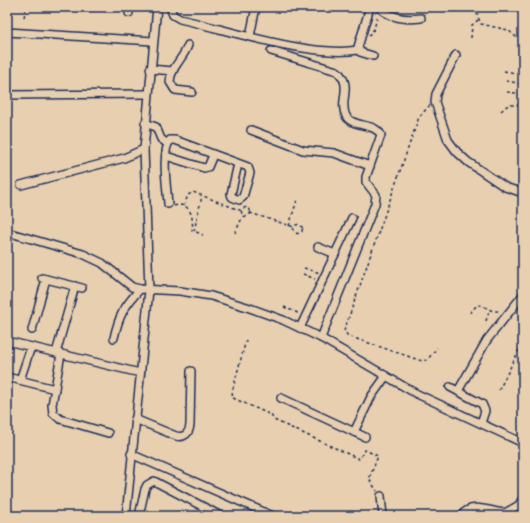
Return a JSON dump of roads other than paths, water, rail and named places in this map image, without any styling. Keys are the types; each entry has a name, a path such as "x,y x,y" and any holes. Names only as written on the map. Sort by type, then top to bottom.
{"street":[{"path":"126,516 131,454 149,290 144,149 156,7"},
{"path":"170,7 170,11 176,18 250,36 332,51 358,50 373,56"},
{"path":"250,36 256,7"},
{"path":"358,50 370,7"},
{"path":"378,7 388,14 400,18 421,18"},
{"path":"7,32 153,42"},
{"path":"188,45 184,55 170,78 172,87 179,91 192,92"},
{"path":"271,51 332,69 341,75 346,86 344,112 346,117 376,130 381,135 366,177 366,182 376,195 376,200 321,338"},
{"path":"456,55 436,94 435,102 448,140 457,152 506,187 523,193"},
{"path":"150,69 173,71"},
{"path":"7,95 148,94"},
{"path":"145,123 156,127 161,139 168,144"},
{"path":"251,130 303,150 334,153 370,166"},
{"path":"168,204 166,156 168,144 172,140 248,167 250,171 243,197 239,200 232,197 231,194 238,164"},
{"path":"21,185 124,158 144,149"},
{"path":"166,156 204,168 208,167 213,155"},
{"path":"300,328 352,218"},
{"path":"7,232 83,254 102,263 132,287 140,290 180,291 211,296 253,309 300,328 321,338 415,392 523,443"},
{"path":"318,247 335,254"},
{"path":"32,330 44,278 82,288"},
{"path":"74,286 58,353 52,409 56,417 108,433"},
{"path":"114,338 120,315 124,307 140,290"},
{"path":"458,391 487,340 523,295"},
{"path":"7,341 140,373"},
{"path":"20,380 31,347"},
{"path":"135,419 176,436 181,437 186,435 189,431 190,425 191,371"},
{"path":"354,432 373,394 386,376"},
{"path":"7,377 55,389"},
{"path":"450,387 482,404 485,411 481,423"},
{"path":"281,398 365,437"},
{"path":"131,454 273,516"},
{"path":"139,516 145,488 154,481 221,516"},
{"path":"381,496 383,516"},
{"path":"461,516 470,509 479,507 507,514 523,498"}]}
